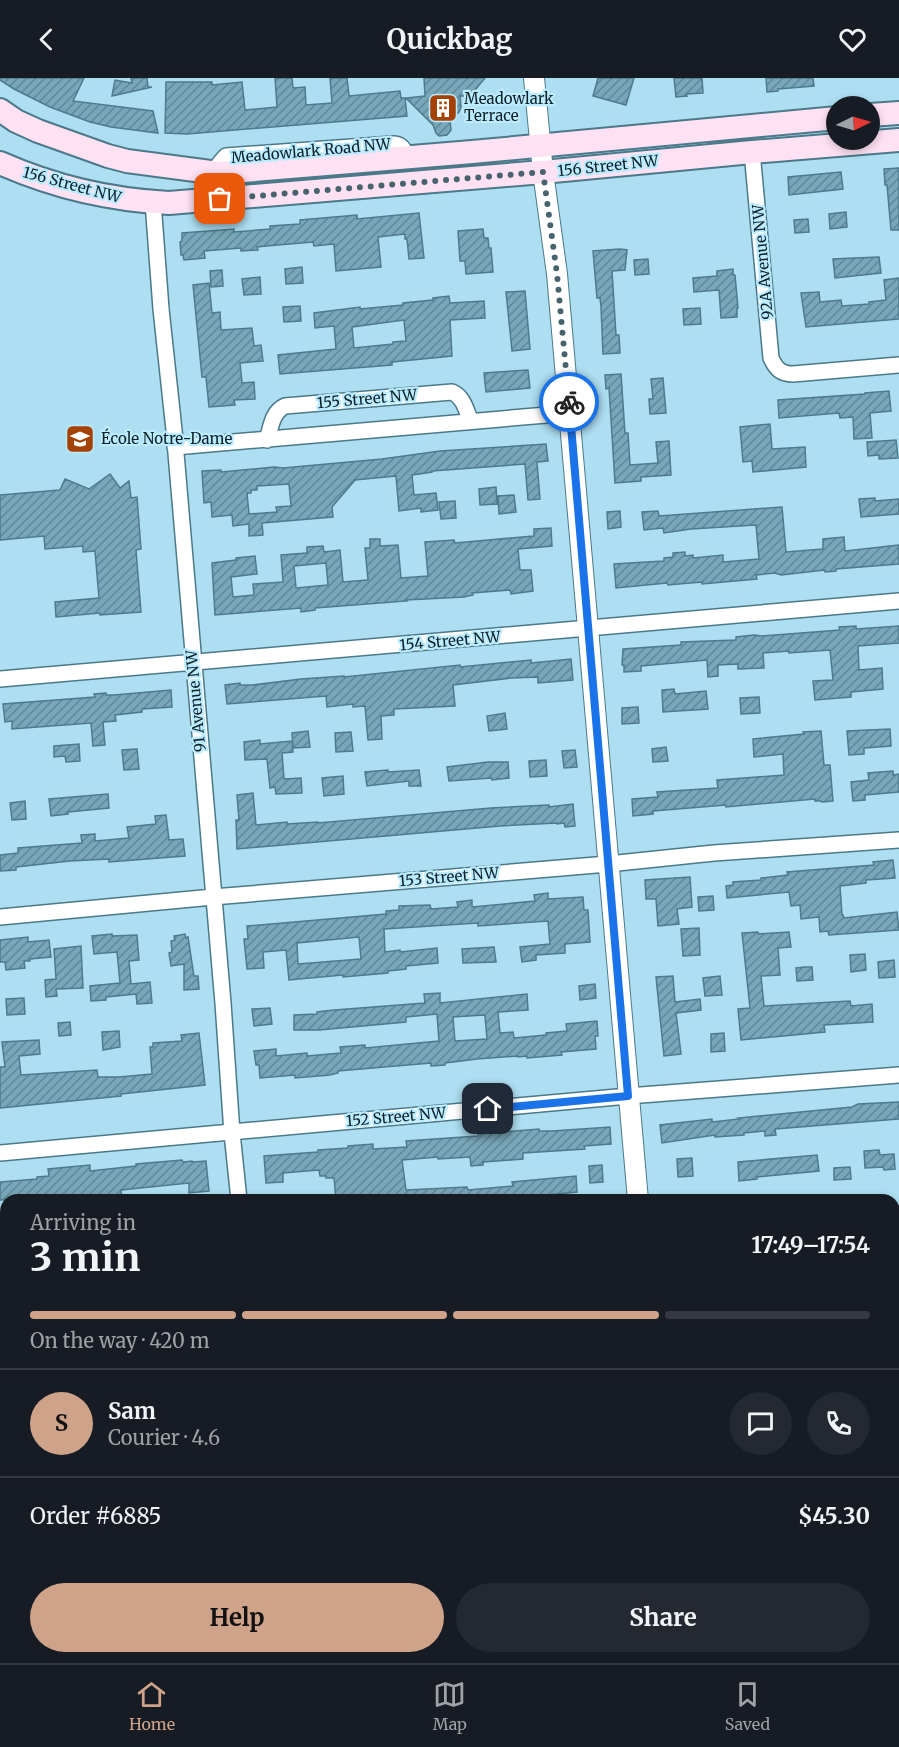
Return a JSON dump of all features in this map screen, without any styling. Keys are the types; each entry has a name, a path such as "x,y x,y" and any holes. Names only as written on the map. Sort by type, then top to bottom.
{"main road":[{"path":"880,114 899,112"},
{"name":"156 Street NW","path":"8,116 38,131 127,161 218,173 826,119"},
{"name":"156 Street NW","path":"0,163 23,174 85,192 130,200 194,202 899,140"}],"street":[{"path":"534,78 543,172 557,274 570,413 637,1194"},
{"name":"92A Avenue NW","path":"752,152 771,358 779,370 786,374 793,374 899,365"},
{"name":"91 Avenue NW","path":"153,202 237,1194"},
{"name":"155 Street NW","path":"267,440 275,413 285,406 452,392 460,396 471,421"},
{"name":"155 Street NW","path":"175,447 570,413"},
{"name":"154 Street NW","path":"0,679 899,601"},
{"name":"153 Street NW","path":"0,917 714,853 899,840"},
{"name":"152 Street NW","path":"0,1153 628,1096 899,1075"}],"building":[{"path":"0,78 84,78 73,101 153,111 158,133 90,122 50,107 14,89"},
{"path":"131,78 147,78 148,87 152,87 112,96 115,80 132,83"},
{"path":"275,78 292,78 293,88 305,87 306,105 332,103 330,78 347,78 349,96 400,91 401,98 405,98 407,116 187,134 165,133 166,82 212,82 212,85 242,82 245,110 277,107"},
{"name":"Meadowlark Terrace","path":"424,78 485,78 470,96 460,96 461,107 450,120 451,130 447,135 439,136 433,125 406,98 425,96"},
{"path":"598,78 634,78 626,105 593,96"},
{"path":"674,78 702,78 703,93 676,97"},
{"path":"766,78 813,78 814,86 767,92"},
{"path":"899,168 899,230 891,230 884,169"},
{"path":"841,172 843,189 789,195 788,177"},
{"path":"846,212 847,227 830,229 829,214"},
{"path":"419,213 424,258 409,259 405,234 378,237 381,267 336,271 334,244 314,246 313,242 257,247 258,250 241,251 241,248 204,251 205,258 184,260 181,255 182,233 270,229 270,226 300,224 300,220 357,215 357,219"},
{"path":"808,219 809,232 795,233 794,220"},
{"path":"483,229 484,238 488,238 489,248 491,248 493,272 466,274 465,261 460,261 458,231"},
{"path":"627,250 625,270 612,271 616,335 619,335 620,353 603,354 601,307 600,298 597,298 593,251"},
{"path":"879,257 881,273 835,278 833,259"},
{"path":"648,259 649,274 635,275 634,260"},
{"path":"302,267 303,283 286,284 285,269"},
{"path":"733,269 737,317 721,318 719,290 694,292 693,278 717,276 717,271"},
{"path":"222,270 223,286 211,287 210,271"},
{"path":"260,277 261,294 244,295 242,279"},
{"path":"899,278 899,319 806,327 801,293 819,292 820,302 841,300 842,306 869,304 869,302 886,300 884,280"},
{"path":"209,283 212,313 220,312 221,330 252,328 254,346 261,345 263,361 240,363 242,383 254,382 255,399 234,400 235,405 209,407 206,377 202,377 193,285"},
{"path":"525,291 530,349 512,351 506,292"},
{"path":"449,296 450,303 484,301 485,318 450,320 452,356 392,362 392,365 280,374 278,355 336,349 334,326 315,328 314,313 360,307 360,309 403,305 403,303 433,300 433,298","holes":["404,320 406,341 354,348 352,327"]},
{"path":"300,306 301,321 284,322 283,307"},
{"path":"700,308 701,324 684,325 683,309"},
{"path":"528,370 530,388 486,392 484,373"},
{"path":"621,374 625,433 628,433 630,465 658,463 656,442 669,441 671,475 641,477 641,481 615,483 609,388 606,389 605,375"},
{"path":"663,378 666,413 650,414 649,399 653,399 651,379"},
{"path":"889,391 891,411 870,413 872,438 854,439 853,417 840,418 839,413 779,418 778,400"},
{"path":"770,424 772,449 805,447 806,467 753,472 752,461 743,462 740,427"},
{"path":"896,440 898,458 879,459 879,455 868,456 867,442"},
{"path":"546,444 548,461 537,462 540,499 528,500 525,464 432,471 412,475 414,495 436,493 438,510 421,512 421,508 399,511 396,476 355,480 332,507 333,517 262,523 263,535 249,536 249,524 233,526 232,515 212,517 211,502 204,503 202,471 283,468 440,451","holes":["289,484 291,506 276,507 277,512 249,514 247,493 257,490 257,486"]},
{"path":"110,474 120,488 129,481 131,498 137,497 141,549 136,550 141,612 56,617 55,602 99,598 95,551 83,552 83,546 45,549 44,536 0,540 0,495 60,490 65,479 89,489"},
{"path":"496,487 497,504 480,505 479,489"},
{"path":"514,495 516,512 499,514 498,496"},
{"path":"875,498 875,501 899,499 899,514 861,517 859,499"},
{"path":"455,501 456,518 441,519 439,502"},
{"path":"782,507 786,552 823,549 823,539 844,537 845,551 899,545 899,564 836,569 836,571 825,572 825,570 781,575 775,573 756,575 757,579 702,584 702,582 668,585 667,583 616,588 614,564 664,561 664,558 673,557 673,553 685,552 685,556 693,555 693,558 723,555 723,562 759,559 756,525 664,533 663,528 644,530 642,512 658,511 659,516"},
{"path":"620,511 621,527 608,529 607,512"},
{"path":"551,528 552,546 518,549 520,570 531,570 533,591 511,594 510,590 472,593 473,595 464,597 315,608 315,610 301,612 301,608 215,615 212,563 255,556 257,574 231,577 233,597 254,595 253,584 283,582 281,555 307,553 307,547 323,546 324,552 340,550 343,582 368,580 365,548 370,548 370,539 380,539 380,546 398,545 401,578 428,576 425,542 454,540 455,543 534,536 534,529","holes":["326,563 328,585 296,588 294,566"]},
{"path":"856,626 856,629 899,626 899,643 858,646 859,670 882,668 883,689 851,692 851,697 815,700 813,681 833,680 830,650 763,653 764,668 738,669 738,664 718,665 718,676 708,677 707,660 641,666 641,671 624,672 624,665 622,665 623,649 681,645 681,642 736,640 736,637 754,635 840,630 839,627"},
{"path":"571,659 573,680 538,683 538,677 511,678 453,685 455,706 394,709 394,715 381,716 382,739 368,740 365,706 353,707 353,704 327,707 326,696 227,704 225,685 240,683 240,685 253,685 460,665 460,667 531,660 531,663"},
{"path":"674,689 675,694 706,691 708,709 663,712 662,690"},
{"path":"171,690 172,707 142,709 142,712 115,715 116,721 103,722 105,745 93,746 91,723 12,729 12,721 5,722 3,704 95,697 94,694 106,693 106,695 114,695"},
{"path":"759,697 760,713 741,714 740,698"},
{"path":"638,707 639,723 622,724 622,708"},
{"path":"505,713 507,729 489,731 487,716"},
{"path":"890,729 891,746 864,748 864,754 849,755 847,731"},
{"path":"308,731 310,747 293,748 292,733"},
{"path":"821,731 824,765 830,765 833,801 822,802 815,801 815,799 726,807 726,805 653,811 653,814 633,816 632,799 658,797 657,792 718,788 717,780 784,775 783,754 754,757 753,739"},
{"path":"351,732 353,751 336,752 335,733"},
{"path":"260,740 260,744 292,741 293,752 282,753 284,779 301,778 302,793 276,794 275,787 270,788 267,759 245,760 244,742"},
{"path":"79,744 80,761 66,762 65,756 54,757 54,746"},
{"path":"666,747 668,761 653,762 652,749"},
{"path":"137,749 139,769 124,770 122,750"},
{"path":"575,750 577,767 564,768 562,751"},
{"path":"546,760 547,776 530,777 529,761"},
{"path":"508,762 509,778 449,781 447,767"},
{"path":"388,770 388,772 419,770 421,786 409,786 409,781 367,786 365,772"},
{"path":"893,771 893,775 899,774 899,792 865,795 865,800 853,801 851,782 869,780 868,773"},
{"path":"343,776 344,794 324,796 322,778"},
{"path":"253,793 256,825 287,822 287,824 318,823 491,808 549,805 549,807 573,804 575,826 565,827 564,823 557,823 500,826 237,849 236,820 239,820 237,795"},
{"path":"108,794 109,808 51,816 49,799"},
{"path":"25,801 26,819 12,820 10,803"},
{"path":"166,815 169,840 183,839 185,856 109,862 109,859 70,861 0,871 0,855 18,853 18,848 82,843 81,835 95,834 95,841 129,838 127,827 156,824 155,816"},
{"path":"893,860 895,878 866,880 866,883 840,886 842,915 844,918 897,912 899,930 829,935 828,931 820,932 819,917 801,919 800,905 791,906 789,892 727,898 726,886 733,885 733,882 788,875 787,872 874,865 873,862"},
{"path":"690,877 692,907 677,909 679,924 658,926 656,899 646,899 645,880"},
{"path":"548,893 548,899 583,897 584,910 588,910 590,942 565,944 565,953 536,955 536,960 522,962 520,947 550,944 548,921 384,929 385,952 437,948 438,963 406,966 406,969 388,971 388,973 289,980 286,950 263,952 264,968 247,969 244,939 248,939 247,926 386,914 386,911 399,910 399,906 430,905 431,909 458,907 457,902 472,900 472,907 535,901 534,895","holes":["359,937 361,959 298,964 297,943"]},
{"path":"713,896 714,910 699,911 698,897"},
{"path":"699,928 700,955 683,956 681,929"},
{"path":"758,932 758,934 789,932 791,947 778,948 780,975 761,976 764,1006 850,1001 851,1006 872,1004 873,1022 824,1025 825,1032 741,1040 738,1009 750,1008 742,933"},
{"path":"112,934 112,936 137,935 139,960 129,961 131,984 150,982 152,1003 137,1004 136,994 91,1001 90,986 120,983 117,952 94,954 92,936"},
{"path":"185,934 186,938 188,937 194,976 198,976 199,989 184,990 184,964 171,966 169,953 172,952 171,941 175,940 174,936"},
{"path":"28,937 28,942 49,940 51,957 30,959 30,961 24,961 25,968 6,970 5,962 0,962 0,940"},
{"path":"81,946 83,988 56,989 57,996 46,997 45,980 56,979 54,949"},
{"path":"494,947 496,962 463,963 462,949"},
{"path":"865,954 866,970 851,972 850,955"},
{"path":"894,960 895,977 879,978 878,962"},
{"path":"812,967 813,980 797,981 796,968"},
{"path":"673,976 675,1002 700,999 701,1010 676,1013 681,1054 664,1056 656,977"},
{"path":"720,976 722,995 705,996 703,978"},
{"path":"595,984 596,998 580,1000 579,986"},
{"path":"440,993 440,1003 527,994 528,1010 498,1012 500,1033 513,1032 514,1038 546,1035 546,1033 567,1031 566,1024 597,1021 596,1049 561,1052 562,1055 477,1059 445,1063 445,1065 431,1066 431,1063 338,1071 330,1075 295,1078 295,1075 260,1078 259,1065 256,1065 254,1051 276,1049 276,1056 307,1053 307,1056 341,1053 340,1047 365,1045 365,1048 439,1041 437,1014 406,1017 406,1022 294,1030 294,1015 425,1003 424,994","holes":["485,1016 487,1039 455,1041 453,1017"]},
{"path":"24,998 25,1014 7,1015 6,999"},
{"path":"270,1008 272,1024 254,1026 252,1009"},
{"path":"70,1022 71,1035 59,1036 58,1023"},
{"path":"119,1031 120,1047 103,1050 102,1032"},
{"path":"199,1033 205,1085 0,1108 0,1067 5,1067 2,1042 39,1040 40,1054 19,1056 21,1075 97,1070 98,1077 119,1077 152,1074 150,1047 153,1047 153,1043 182,1041 181,1035"},
{"path":"724,1033 725,1051 711,1052 711,1034"},
{"path":"899,1102 899,1119 775,1129 776,1135 765,1136 765,1131 744,1133 744,1135 715,1137 715,1135 662,1143 660,1125 712,1119 712,1122 852,1107 858,1104"},
{"path":"610,1127 611,1144 584,1146 585,1149 523,1153 523,1159 483,1162 483,1165 471,1166 470,1157 402,1160 406,1190 467,1187 468,1190 513,1186 512,1182 576,1176 577,1192 557,1194 335,1194 334,1178 320,1176 319,1170 283,1173 283,1182 266,1183 264,1156 318,1152 318,1150 373,1144 373,1149 407,1147 406,1141 478,1136 478,1134 539,1129 539,1131"},
{"path":"879,1150 880,1155 894,1154 895,1169 865,1168 864,1151"},
{"path":"817,1155 819,1171 739,1181 738,1162"},
{"path":"692,1158 693,1176 678,1177 677,1159"},
{"path":"182,1160 183,1162 206,1161 209,1191 189,1193 189,1183 121,1190 121,1194 0,1194 0,1182 49,1176 48,1169 90,1165 90,1171 136,1166 136,1164"},
{"path":"602,1165 603,1182 590,1183 589,1166"},
{"path":"850,1167 851,1179 834,1180 834,1168"}],"way so far":[{"path":"220,199 543,172 557,274 569,402"}],"place":[{"name":"Meadowlark Terrace","path":"443,108"},
{"name":"École Notre-Dame","path":"80,439"}],"route":[{"path":"488,1109 628,1096 569,402"}]}
